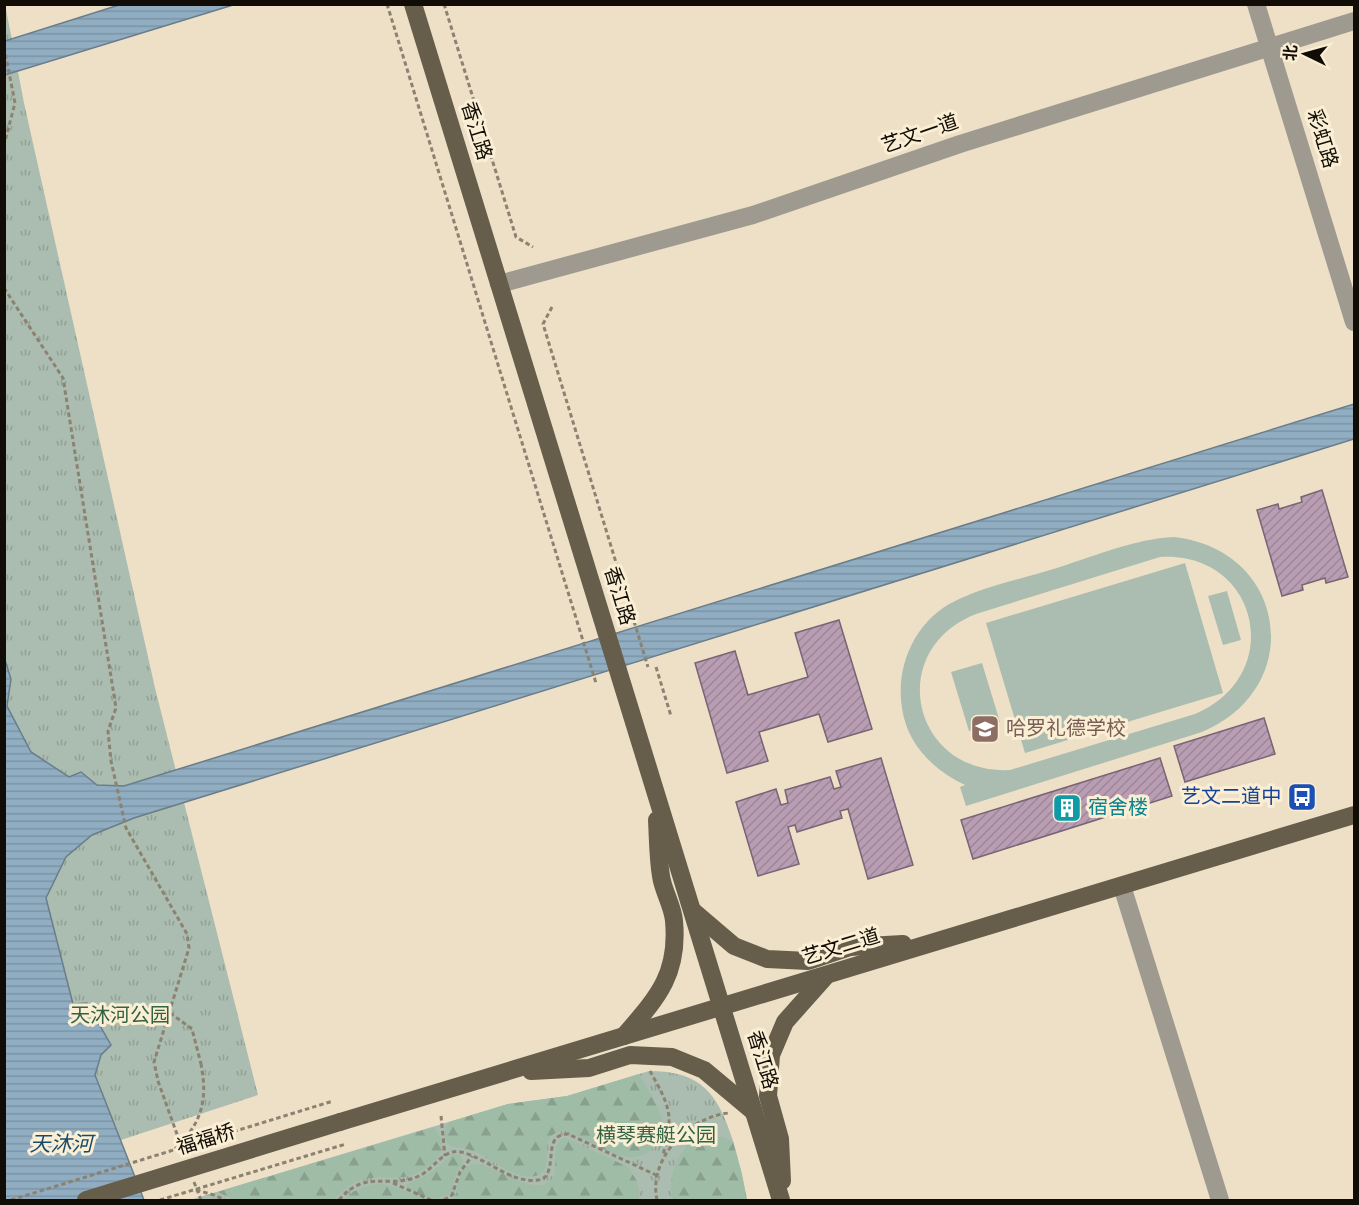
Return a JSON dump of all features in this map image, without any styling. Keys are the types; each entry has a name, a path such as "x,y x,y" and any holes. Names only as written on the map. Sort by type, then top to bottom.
{"main road":[{"name":"香江路","path":"413,4 782,1200"},
{"path":"624,1036 652,1005 663,988 674,949 674,919 661,877 656,792"},
{"name":"艺文二道","path":"340,1122 1354,815"},
{"path":"692,910 734,946 756,956 778,960 808,961 850,947 935,942"},
{"path":"782,1200 780,1138 768,1096 771,1054 785,1022 826,975"},
{"path":"502,1073 589,1068 630,1055 672,1057 704,1070 754,1113"},
{"name":"福福桥","path":"86,1200 340,1122"}],"street":[{"name":"彩虹路","path":"1256,4 1354,322"},
{"name":"艺文一道","path":"499,284 753,215 960,144 1354,21"},
{"path":"1122,886 1220,1200"}],"path":[{"path":"387,4 596,683"},
{"path":"444,4 516,237 533,247"},
{"path":"4,47 15,103 4,145"},
{"path":"4,288 63,378 116,708 108,731 111,760 126,828 187,934 189,948 156,1053 155,1072 185,1158"},
{"path":"552,307 543,324 648,667"},
{"path":"656,667 671,716"},
{"path":"169,1012 192,1029 205,1086 201,1110 190,1132 174,1150"},
{"path":"648,1067 669,1114 663,1158 656,1175 657,1200"},
{"path":"11,1200 333,1101"},
{"path":"663,1158 677,1141 696,1125 718,1114 729,1113"},
{"path":"441,1116 445,1156"},
{"path":"391,1182 418,1176 445,1156 458,1151 508,1173 538,1180 543,1179 549,1172 554,1139 568,1134 656,1175"},
{"path":"160,1200 346,1144"},
{"path":"444,1200 452,1196 460,1172 472,1156"},
{"path":"193,1179 201,1200"},
{"path":"339,1200 360,1184 379,1180 391,1182 431,1200"},
{"path":"194,1190 225,1200"}],"green space":[{"name":"天沐河公园","path":"5,4 24,103 155,688 258,1095 121,1140 144,1200 5,1200"},
{"path":"1174,537 1212,547 1241,567 1261,593 1270,623 1269,654 1258,685 1236,712 1202,732 966,806 960,787 965,785 932,764 909,733 905,721 902,708 902,676 905,660 919,632 941,609 968,595 1116,548 1159,538","holes":["1160,557 1194,560 1220,574 1239,594 1249,619 1250,646 1242,672 1224,696 1195,714 1010,770 977,766 950,753 932,732 922,707 920,680 929,654 947,631 976,614"]},
{"path":"1185,563 1223,693 1025,753 986,623"},
{"path":"1227,591 1241,640 1223,645 1208,596"},
{"path":"982,663 1000,722 969,731 951,672"},
{"name":"横琴赛艇公园","path":"649,1071 682,1075 705,1088 714,1098 733,1141 747,1200 190,1200 508,1104 567,1096"},
{"path":"639,1074 655,1101 662,1121 659,1140 652,1149 640,1156 619,1155 567,1131 551,1137 544,1171 530,1177 503,1168 470,1150 451,1146 444,1136 449,1122 508,1104 567,1096"},
{"path":"434,1127 442,1147 436,1160 424,1170 409,1176 374,1177 360,1180 348,1187 335,1200 233,1200 218,1192"},
{"path":"710,1135 733,1142 747,1200 673,1200 672,1179 678,1159 691,1144"},
{"path":"566,1138 628,1167 637,1181 639,1200 452,1200 462,1171 470,1165 485,1166 526,1183 545,1184 554,1174 556,1146"},
{"path":"453,1154 460,1155 463,1162 450,1192 445,1196 428,1198 407,1188 407,1184 429,1174"},
{"path":"378,1184 393,1186 428,1200 344,1200 360,1189"}],"water":[{"path":"122,4 233,5 5,75 5,41"},
{"name":"天沐河","path":"1354,404 1354,439 134,818 92,835 66,857 46,898 73,1004 87,1003 111,1045 101,1055 95,1075 144,1200 5,1200 4,657 11,679 7,706 31,752 69,777 81,772 97,785 124,786"}],"building":[{"path":"1322,490 1348,577 1326,583 1325,578 1302,585 1303,590 1282,596 1257,510 1278,504 1279,509 1302,502 1301,497"},
{"path":"839,620 872,729 828,742 819,714 759,732 768,761 727,773 695,663 735,651 748,695 808,677 795,633"},
{"name":"宿舍楼","path":"1264,718 1275,754 1185,782 1174,746"},
{"path":"881,758 913,865 868,879 848,809 840,811 842,818 797,832 795,825 788,827 799,864 758,876 736,802 776,789 781,805 788,803 785,790 830,777 834,789 841,787 836,771"},
{"name":"宿舍楼","path":"1160,758 1172,796 973,859 961,820"}],"place":[{"name":"哈罗礼德学校","path":"985,729"},
{"name":"艺文二道中","path":"1302,797"},
{"name":"宿舍楼","path":"1067,808"}]}
